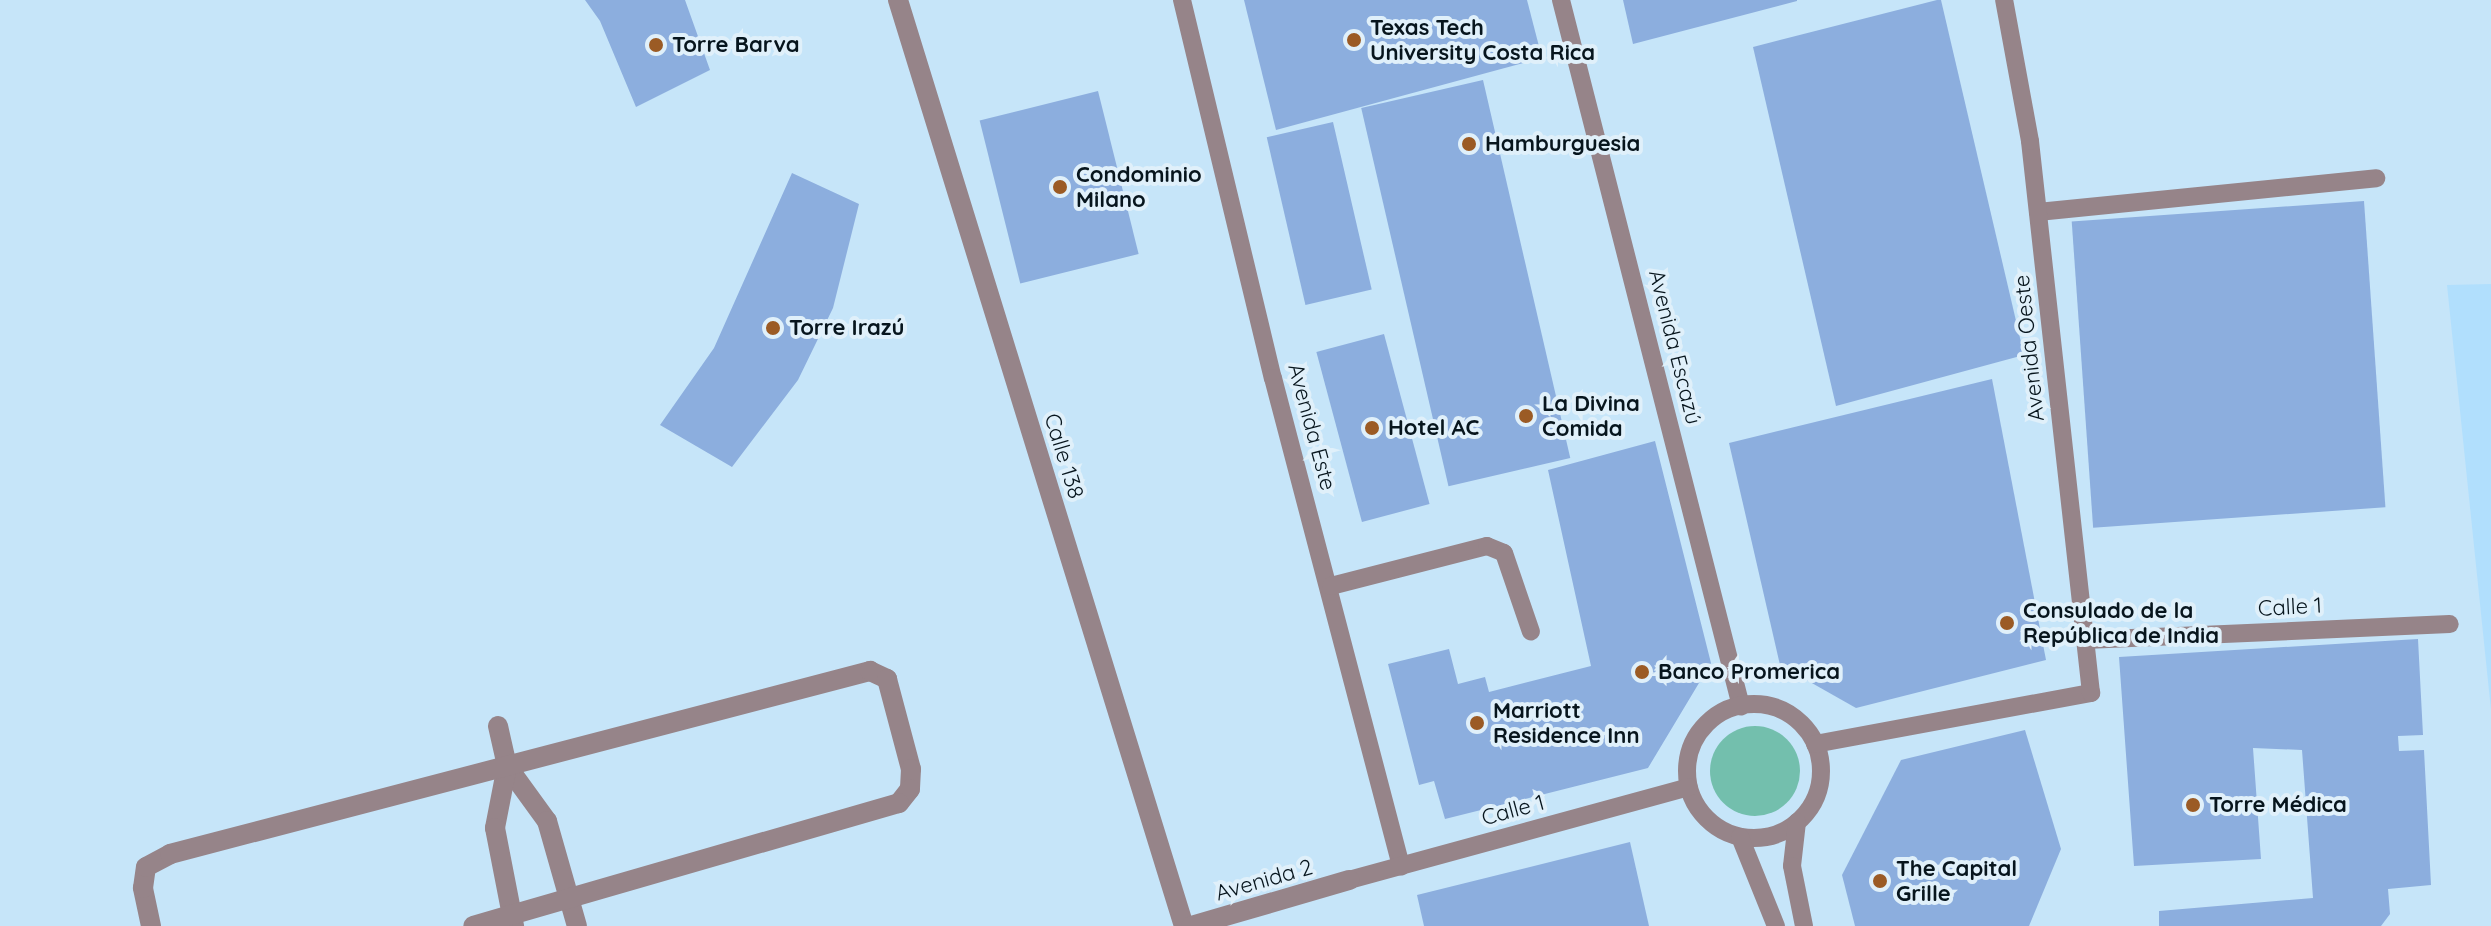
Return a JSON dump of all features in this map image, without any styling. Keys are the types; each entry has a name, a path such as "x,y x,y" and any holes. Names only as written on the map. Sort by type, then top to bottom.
{"street":[{"name":"Calle 138","path":"898,0 1184,926"},
{"path":"151,926 143,888 146,867 170,854 870,671 887,679 911,769 910,789 899,803 570,898 513,920 473,926"},
{"path":"498,726 507,766 547,821 577,926"},
{"path":"507,766 495,828 513,920"},
{"name":"Avenida 2","path":"1191,926 1349,880"}],"lane":[{"name":"Avenida Este","path":"1182,0 1273,378 1331,586 1401,866"},
{"name":"Avenida Escazú","path":"1561,0 1741,706"},
{"name":"Avenida Oeste","path":"1815,744 2091,693 2038,212 2004,0"},
{"path":"2038,212 2376,178"},
{"path":"1331,586 1487,546 1504,553 1531,632"},
{"name":"Calle 1","path":"2085,640 2450,624"},
{"path":"1797,822 1761,838 1740,837 1707,820 1689,787 1686,769 1697,735 1724,711 1741,706 1764,705 1785,712 1815,744 1819,786 1797,822 1792,866 1804,926"},
{"name":"Calle 1","path":"1349,880 1689,787"},
{"path":"1740,837 1776,926"}],"shaded area":[{"path":"2491,284 2491,710 2447,285"},
{"path":"1755,726 1772,729 1787,739 1797,754 1800,771 1797,788 1787,803 1772,813 1755,816 1738,813 1723,803 1713,788 1710,771 1713,754 1723,739 1738,729"}],"building":[{"name":"Torre Barva","path":"585,0 685,0 710,70 636,107 600,21"},
{"name":"Texas Tech University Costa Rica","path":"1244,0 1527,0 1542,58 1276,130"},
{"path":"1623,0 1797,0 1797,1 1633,44"},
{"path":"1941,0 2024,355 1836,406 1753,47"},
{"path":"1483,80 1570,458 1448,486 1361,108"},
{"name":"Condominio Milano","path":"1098,91 1139,254 1020,284 980,121"},
{"path":"1333,122 1372,290 1305,305 1267,137"},
{"name":"Torre Irazú","path":"792,173 859,204 833,308 798,380 732,467 660,425 714,348"},
{"path":"2364,201 2385,507 2093,528 2072,221"},
{"name":"Hotel AC","path":"1384,334 1430,504 1362,522 1316,352"},
{"path":"1992,379 2046,660 1856,708 1780,665 1729,443"},
{"path":"1655,441 1711,663 1648,768 1445,819 1434,781 1419,785 1388,664 1449,649 1458,684 1485,677 1489,692 1591,666 1548,470"},
{"name":"Torre Médica","path":"2418,639 2423,735 2398,736 2399,751 2424,750 2431,885 2388,889 2390,914 2381,926 2159,926 2159,911 2313,898 2302,750 2253,748 2261,859 2134,866 2119,657"},
{"path":"2025,730 2061,849 2029,926 1855,926 1842,875 1901,760"},
{"path":"1630,842 1649,926 1424,926 1417,895"}],"place":[{"name":"Texas Tech University Costa Rica","path":"1354,40"},
{"name":"Torre Barva","path":"656,45"},
{"name":"Hamburguesia","path":"1469,144"},
{"name":"Condominio Milano","path":"1060,187"},
{"name":"Torre Irazú","path":"773,328"},
{"name":"La Divina Comida","path":"1526,416"},
{"name":"Hotel AC","path":"1372,428"},
{"name":"Consulado de la República de India","path":"2007,623"},
{"name":"Banco Promerica","path":"1642,672"},
{"name":"Marriott Residence Inn","path":"1477,723"},
{"name":"Torre Médica","path":"2193,805"},
{"name":"The Capital Grille","path":"1880,881"}]}
